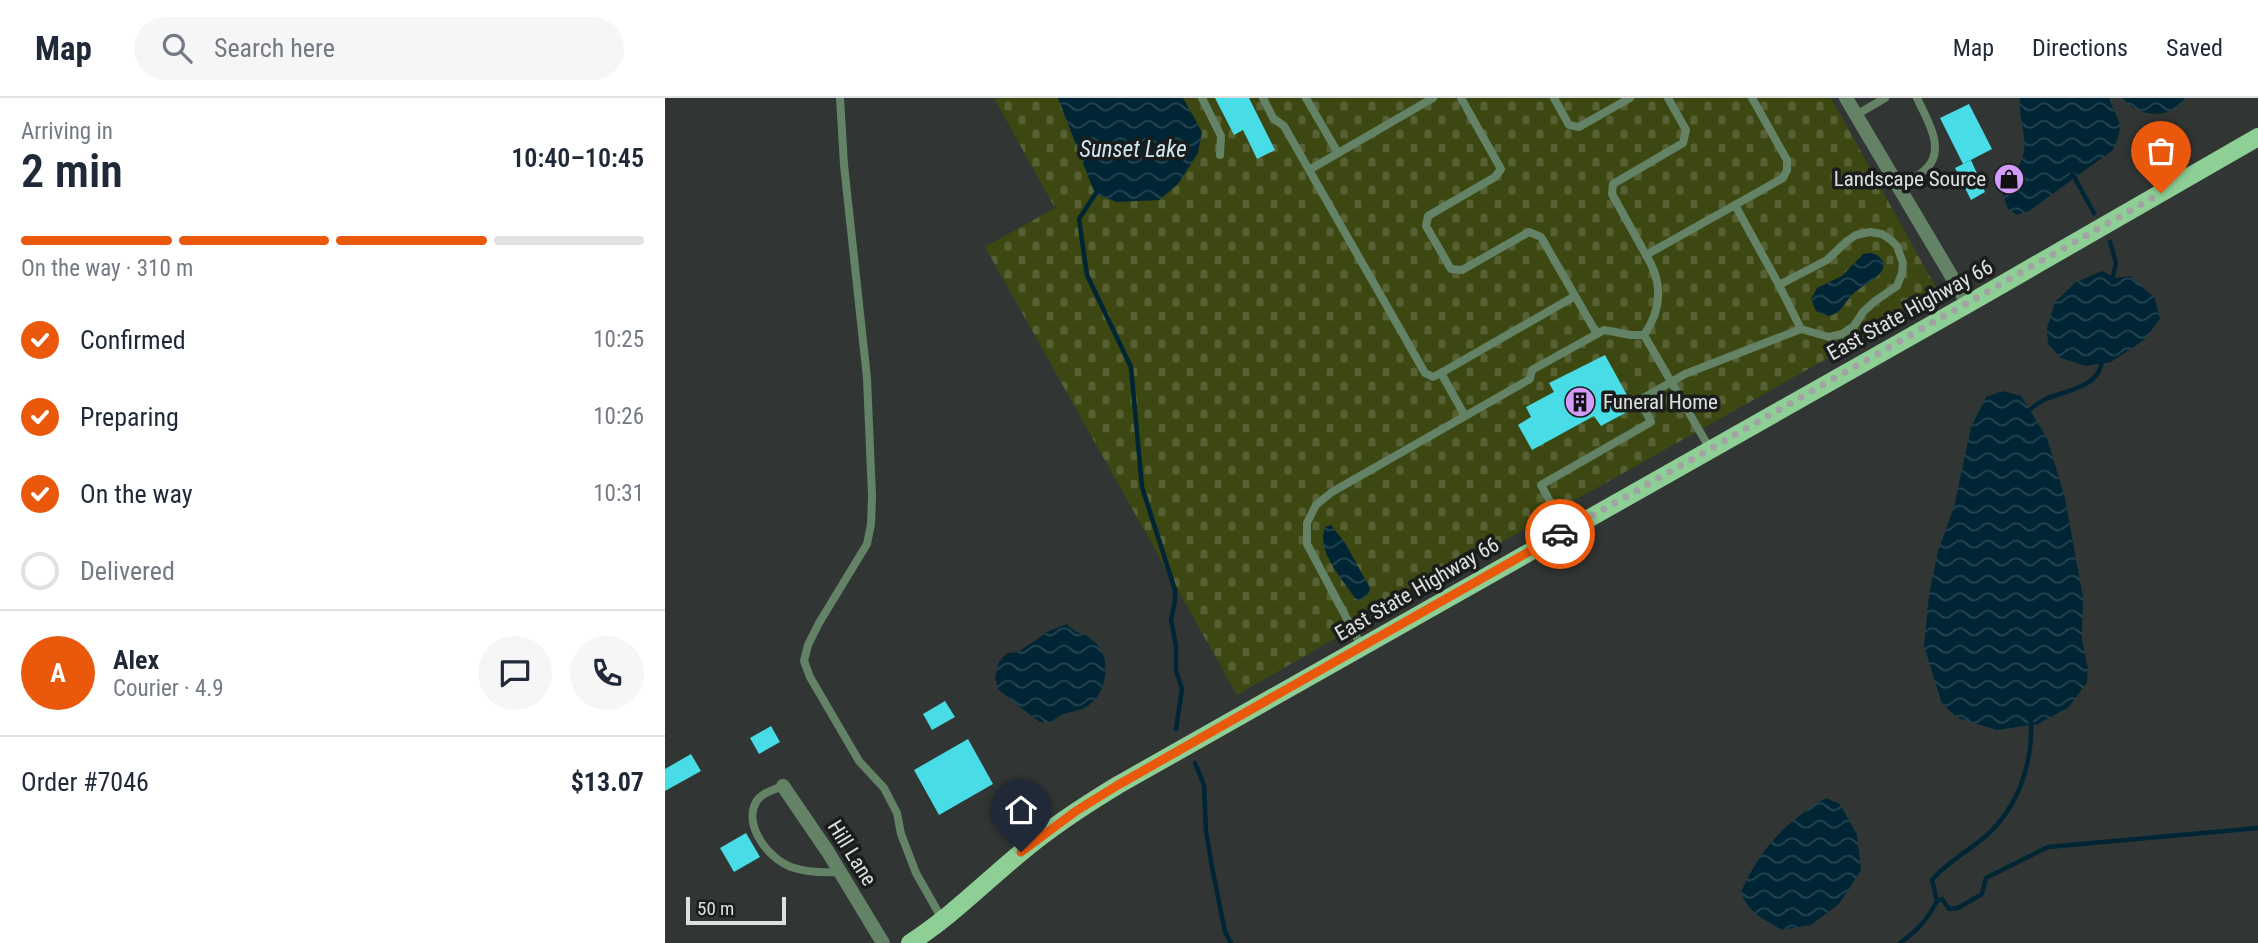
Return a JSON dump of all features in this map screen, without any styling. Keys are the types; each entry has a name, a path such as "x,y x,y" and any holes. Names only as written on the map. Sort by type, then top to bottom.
{"main road":[{"name":"East State Highway 66","path":"910,943 1038,838 1118,785 2258,138"}],"street":[{"path":"1846,98 1968,304"},
{"name":"Hill Lane","path":"783,786 883,943"}],"lane":[{"path":"840,98 844,165 867,378 871,524 867,544 819,622 804,661 810,677 859,761 884,788 897,813 901,834 916,873 942,919"},
{"path":"1202,98 1221,136 1220,155"},
{"path":"1263,98 1273,118 1284,126 1425,373 1433,377 1441,373 1575,296"},
{"path":"1306,98 1338,153"},
{"path":"1309,170 1433,98"},
{"path":"1461,98 1501,169 1495,177 1428,216 1426,226 1444,258 1451,269 1462,270 1529,232 1541,237 1597,334"},
{"path":"1555,98 1570,125 1579,127 1630,98"},
{"path":"1644,335 1653,323 1658,291 1655,270 1612,194 1613,184 1683,143 1686,130 1668,98"},
{"path":"1646,255 1783,178 1787,170 1787,160 1752,98"},
{"path":"1856,115 1885,98"},
{"path":"1898,186 1925,170 1933,160 1935,136 1917,98"},
{"path":"1735,205 1801,329"},
{"path":"1566,531 1541,485 1651,422 1640,400 1713,363 1801,329 1829,337 1842,334 1854,326 1863,312 1875,301 1897,286 1903,263 1897,246 1882,234 1870,232 1856,235 1827,260 1779,285"},
{"path":"1362,647 1307,544 1307,523 1316,505 1332,492 1530,379 1532,370 1604,330 1644,335"},
{"path":"1644,335 1710,449"},
{"path":"1441,373 1465,416"},
{"path":"783,786 761,796 754,804 752,821 759,838 771,853 789,866 814,872 840,872"}],"green space":[{"path":"994,98 1831,98 1940,295 1568,504 1237,695 985,247 1055,208"}],"water":[{"name":"Sunset Lake","path":"1058,98 1183,98 1202,132 1198,153 1178,184 1159,200 1117,202 1095,194"},
{"path":"2020,98 2109,98 2120,128 2113,150 2029,211 2017,215 2008,209 2002,191 2023,156"},
{"path":"2123,98 2185,98 2171,111 2155,114 2137,109"},
{"path":"1870,253 1881,258 1881,272 1855,292 1835,314 1827,316 1816,311 1811,299 1817,288 1842,276 1863,254"},
{"path":"2102,271 2116,278 2130,276 2155,298 2160,319 2144,340 2111,362 2086,366 2061,358 2048,344 2047,328 2055,302 2076,282"},
{"path":"2003,391 2021,396 2047,438 2065,498 2083,597 2082,641 2088,668 2087,682 2069,707 2038,724 1997,730 1958,718 1942,704 1924,646 1929,595 1938,551 1954,507 1971,427 1986,397"},
{"path":"1331,525 1345,543 1370,588 1368,595 1359,601 1327,555 1323,536 1325,527"},
{"path":"1067,624 1099,647 1106,669 1104,681 1098,696 1086,707 1060,716 1052,722 1040,722 998,689 995,677 999,662 1007,653 1018,652 1049,631"},
{"path":"1826,798 1840,804 1857,835 1861,870 1839,904 1811,925 1782,930 1752,910 1741,892 1775,838 1798,817"}],"building":[{"path":"1215,98 1249,98 1275,150 1257,159 1243,130 1234,135"},
{"path":"1969,104 1992,149 1963,164 1940,118"},
{"path":"1971,160 1985,192 1971,200 1955,168"},
{"name":"Funeral Home","path":"1605,355 1632,404 1625,408 1627,412 1601,426 1594,416 1532,450 1518,425 1531,417 1526,407 1554,392 1549,383"},
{"path":"945,701 955,717 932,730 923,714"},
{"path":"771,726 780,742 759,754 750,738"},
{"path":"968,739 993,784 939,815 914,770"},
{"path":"691,754 701,771 665,791 665,769"},
{"path":"746,833 760,857 734,872 720,848"}],"waterway":[{"path":"2072,173 2094,213"},
{"path":"1098,190 1079,219 1087,275 1131,367 1142,487 1175,590 1171,620 1176,646 1176,670 1182,689 1176,729"},
{"path":"2110,242 2116,263 2112,282"},
{"path":"2027,412 2043,400 2089,382 2100,369 2102,360"},
{"path":"1900,943 1930,914 1937,901 1932,880 1986,836 2007,811 2022,783 2029,752 2031,719"},
{"path":"1195,763 1204,785 1206,831 1212,867 1225,932 1231,943"},
{"path":"1937,901 1942,899 1949,909 1958,908 1982,894 1986,878 2048,847 2258,828"}],"way so far":[{"path":"1560,534 2161,193"}],"place":[{"name":"Landscape Source","path":"2009,179"},
{"name":"Funeral Home","path":"1580,402"}],"route":[{"path":"1021,852 1076,811 1118,785 1560,534"}]}
